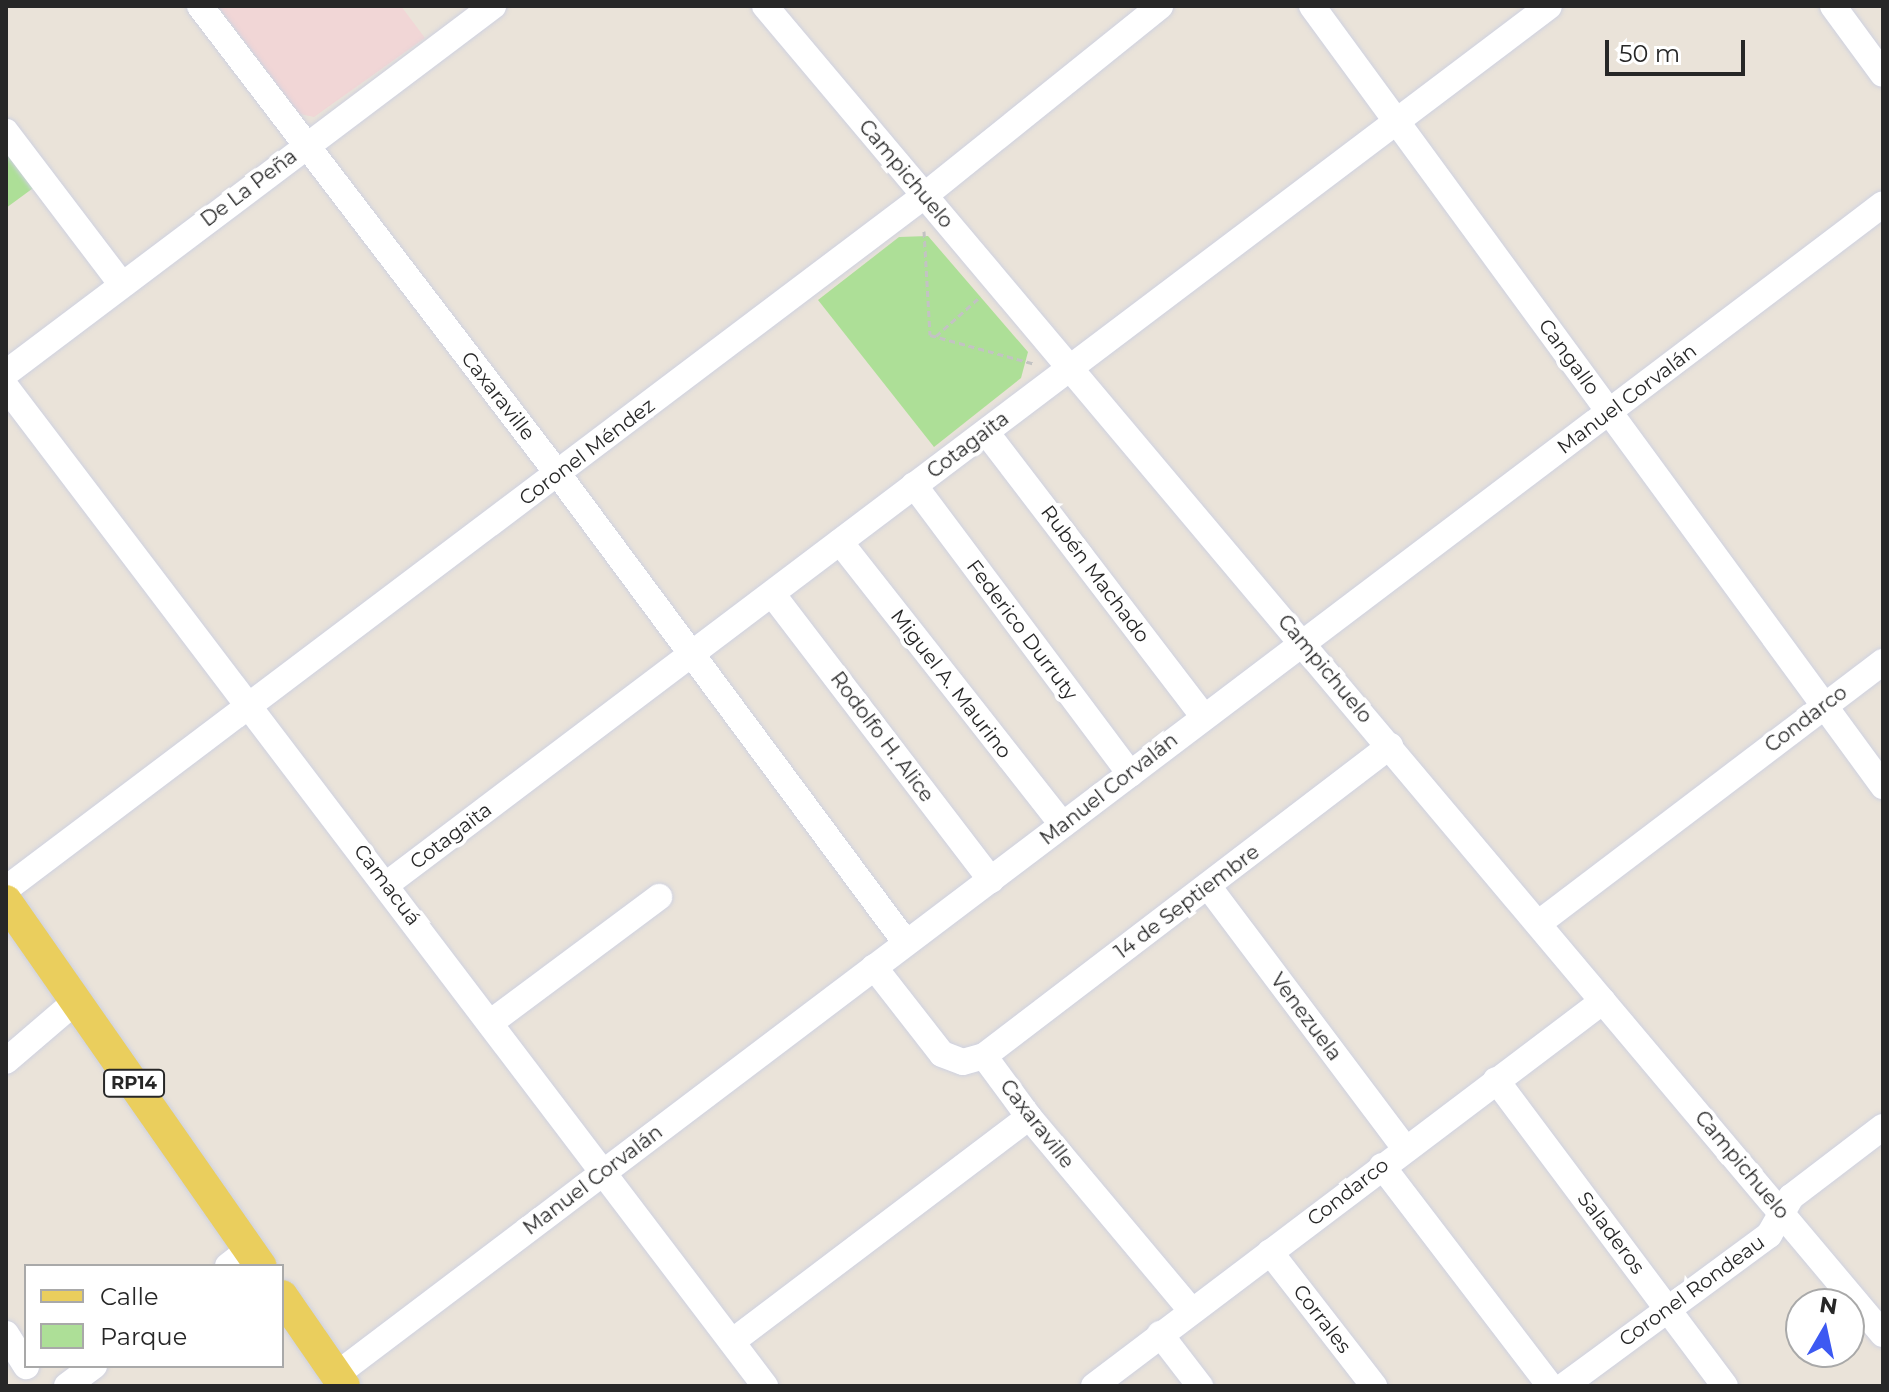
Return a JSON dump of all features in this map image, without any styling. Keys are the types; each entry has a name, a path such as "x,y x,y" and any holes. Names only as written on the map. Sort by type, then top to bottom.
{"main road":[{"name":"RP14","path":"6,901 76,1001 246,1260"},
{"path":"284,1299 340,1381"}],"street":[{"name":"Caxaraville","path":"200,6 558,474 689,656 906,943"},
{"name":"De La Peña","path":"6,373 493,6"},
{"name":"Campichuelo","path":"765,6 929,217 1057,367 1305,644 1883,1334"},
{"name":"Coronel Méndez","path":"6,889 558,474 929,217 1160,6"},
{"name":"Cangallo","path":"1312,6 1883,786"},
{"name":"Cotagaita","path":"387,884 986,432 1057,367 1398,122 1549,6"},
{"path":"1833,6 1883,74"},
{"path":"6,132 122,285"},
{"name":"Manuel Corvalán","path":"340,1381 603,1173 1883,204"},
{"name":"Camacuá","path":"6,387 387,884 765,1386"},
{"name":"Rubén Machado","path":"986,432 1204,717"},
{"name":"Federico Durruty","path":"914,485 1130,774"},
{"name":"Miguel A. Maurino","path":"840,542 1063,825"},
{"name":"Rodolfo H. Alice","path":"773,595 991,880"},
{"name":"Condarco","path":"1539,923 1883,662"},
{"name":"14 de Septiembre","path":"984,1056 1390,746"},
{"name":"Venezuela","path":"1208,886 1405,1148"},
{"path":"490,1023 659,897"},
{"path":"874,967 942,1054 963,1062 984,1056"},
{"path":"6,1061 76,1001"},
{"name":"Condarco","path":"1094,1386 1603,1001"},
{"name":"Caxaraville","path":"984,1056 1029,1117 1191,1310"},
{"name":"Saladeros","path":"1496,1080 1725,1386"},
{"path":"733,1341 1029,1117"},
{"name":"Coronel Rondeau","path":"1564,1386 1769,1235 1797,1191 1883,1127"},
{"path":"1382,1166 1550,1386"},
{"name":"Corrales","path":"1270,1252 1374,1386"},
{"path":"6,1334 24,1363"},
{"path":"1160,1334 1200,1386"},
{"path":"27,1368 39,1386"},
{"path":"67,1386 91,1368"}],"path":[{"path":"915,232 929,217"},
{"path":"929,217 930,335 1034,364 1057,367"},
{"path":"936,336 984,294"},
{"path":"1030,372 1036,358"}],"shaded area":[{"path":"218,6 401,6 425,38 314,117 300,114"}],"green space":[{"path":"6,148 36,186 6,208"},
{"path":"928,236 1028,352 1021,378 934,447 818,300 899,237"}]}
